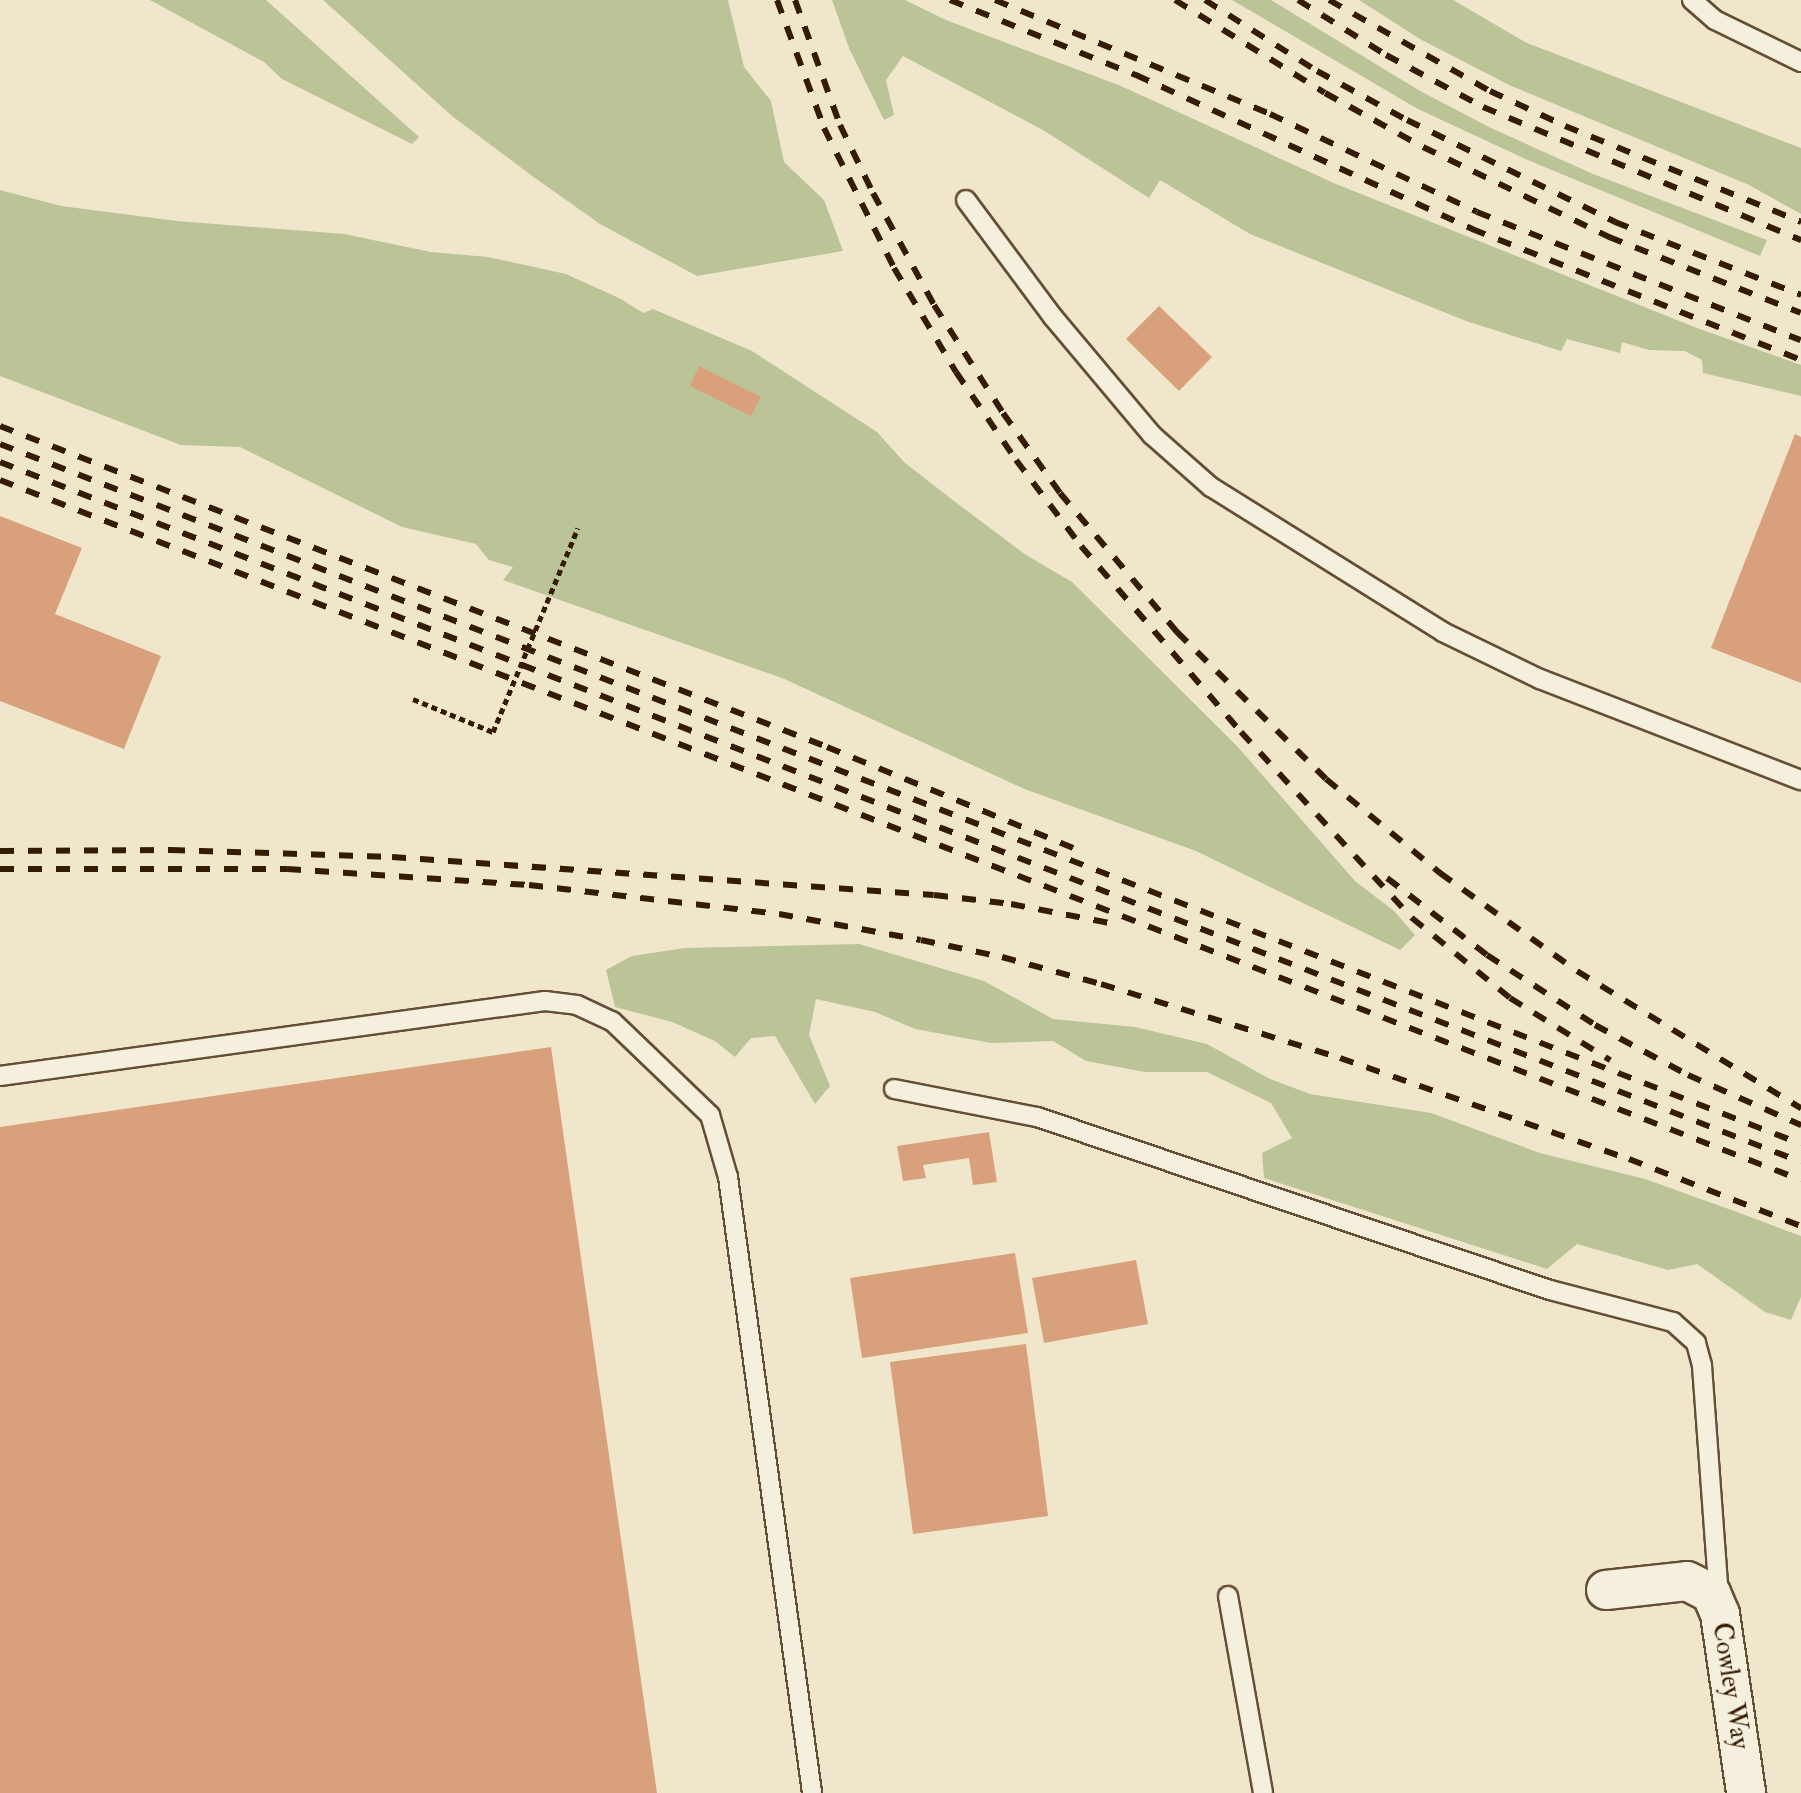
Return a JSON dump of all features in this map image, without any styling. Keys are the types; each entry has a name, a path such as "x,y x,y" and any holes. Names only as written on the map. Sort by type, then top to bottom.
{"street":[{"name":"Cowley Way","path":"1606,1590 1687,1581 1711,1593 1720,1614 1746,1793"}],"lane":[{"path":"1692,0 1715,20 1801,62"},
{"path":"966,200 1053,317 1152,435 1211,487 1443,632 1540,679 1801,780"},
{"path":"0,1076 545,1001 577,1005 612,1021 710,1115 728,1177 812,1793"},
{"path":"894,1089 1037,1117 1550,1290 1673,1322 1696,1343 1702,1366 1720,1614"},
{"path":"1228,1596 1263,1793"}],"path":[{"path":"413,699 493,732 578,528"}],"green space":[{"path":"150,0 266,0 419,137 412,144 282,79 264,62"},
{"path":"323,0 728,0 744,67 771,101 784,162 824,200 843,251 697,276 600,224 535,178 452,116"},
{"path":"832,0 905,0 946,20 1121,86 1336,184 1697,328 1801,365 1801,396 1703,373 1702,360 1685,351 1649,350 1622,342 1620,353 1567,339 1561,351 1466,321 1250,234 1160,180 1149,198 1043,130 903,56 886,80 894,115 884,120 849,48"},
{"path":"1232,0 1271,0 1420,91 1493,129 1593,174 1767,240 1760,256 1530,161 1418,109"},
{"path":"1359,0 1453,0 1527,43 1801,148 1801,214 1749,185 1509,85 1420,39"},
{"path":"0,190 61,206 177,221 344,234 431,252 488,257 566,274 621,299 643,313 653,309 752,351 877,432 904,462 954,501 1026,555 1072,582 1237,746 1355,881 1394,911 1415,935 1400,950 1196,851 1027,790 782,678 503,580 513,567 489,560 476,544 402,527 240,447 181,445 0,376"},
{"path":"859,944 984,981 1053,1019 1135,1027 1207,1044 1270,1079 1310,1094 1431,1113 1540,1153 1645,1179 1737,1212 1801,1236 1801,1297 1791,1320 1765,1312 1697,1264 1668,1270 1577,1244 1547,1269 1264,1178 1262,1153 1292,1138 1271,1103 1207,1072 1145,1072 1086,1061 1053,1041 991,1043 915,1029 875,1012 816,999 809,1035 830,1086 815,1104 775,1036 751,1038 735,1057 715,1041 672,1022 615,1007 606,970 632,956 685,948"}],"building":[{"path":"1159,306 1212,357 1179,391 1126,339"},
{"path":"699,366 761,397 751,416 690,386"},
{"path":"1795,434 1801,437 1801,683 1711,648"},
{"path":"0,516 82,548 55,614 161,656 124,749 0,701"},
{"path":"551,1047 657,1793 0,1793 0,1127"},
{"path":"989,1132 997,1182 973,1185 969,1158 923,1165 926,1178 903,1181 897,1146"},
{"path":"1015,1253 1028,1333 862,1358 850,1278"},
{"path":"1136,1260 1148,1324 1044,1343 1032,1278"},
{"path":"1026,1344 1048,1516 913,1534 890,1362"}],"railway":[{"path":"777,0 824,128 894,268 956,372 1016,460 1081,546 1241,732 1412,918 1510,998 1610,1060"},
{"path":"795,0 840,125 934,305 1003,413 1060,493 1177,632 1326,779 1440,873 1577,971 1801,1108"},
{"path":"950,0 1136,75 1472,229 1801,360"},
{"path":"995,0 1270,114 1477,212 1801,340"},
{"path":"1175,0 1325,93 1423,147 1609,237 1801,313"},
{"path":"1205,0 1317,71 1407,120 1615,222 1801,295"},
{"path":"1298,0 1386,55 1483,107 1801,240"},
{"path":"1329,0 1490,91 1565,126 1801,222"},
{"path":"0,426 827,747 1081,851"},
{"path":"0,444 1801,1144"},
{"path":"0,462 1801,1162"},
{"path":"0,480 1801,1180"},
{"path":"0,851 171,850 392,857 934,895 1011,904 1120,925"},
{"path":"0,869 287,869 529,885 779,914 921,940 1002,957 1101,984 1340,1058 1629,1159 1801,1226"},
{"path":"1387,878 1487,955 1595,1025 1688,1075 1801,1125"}]}
